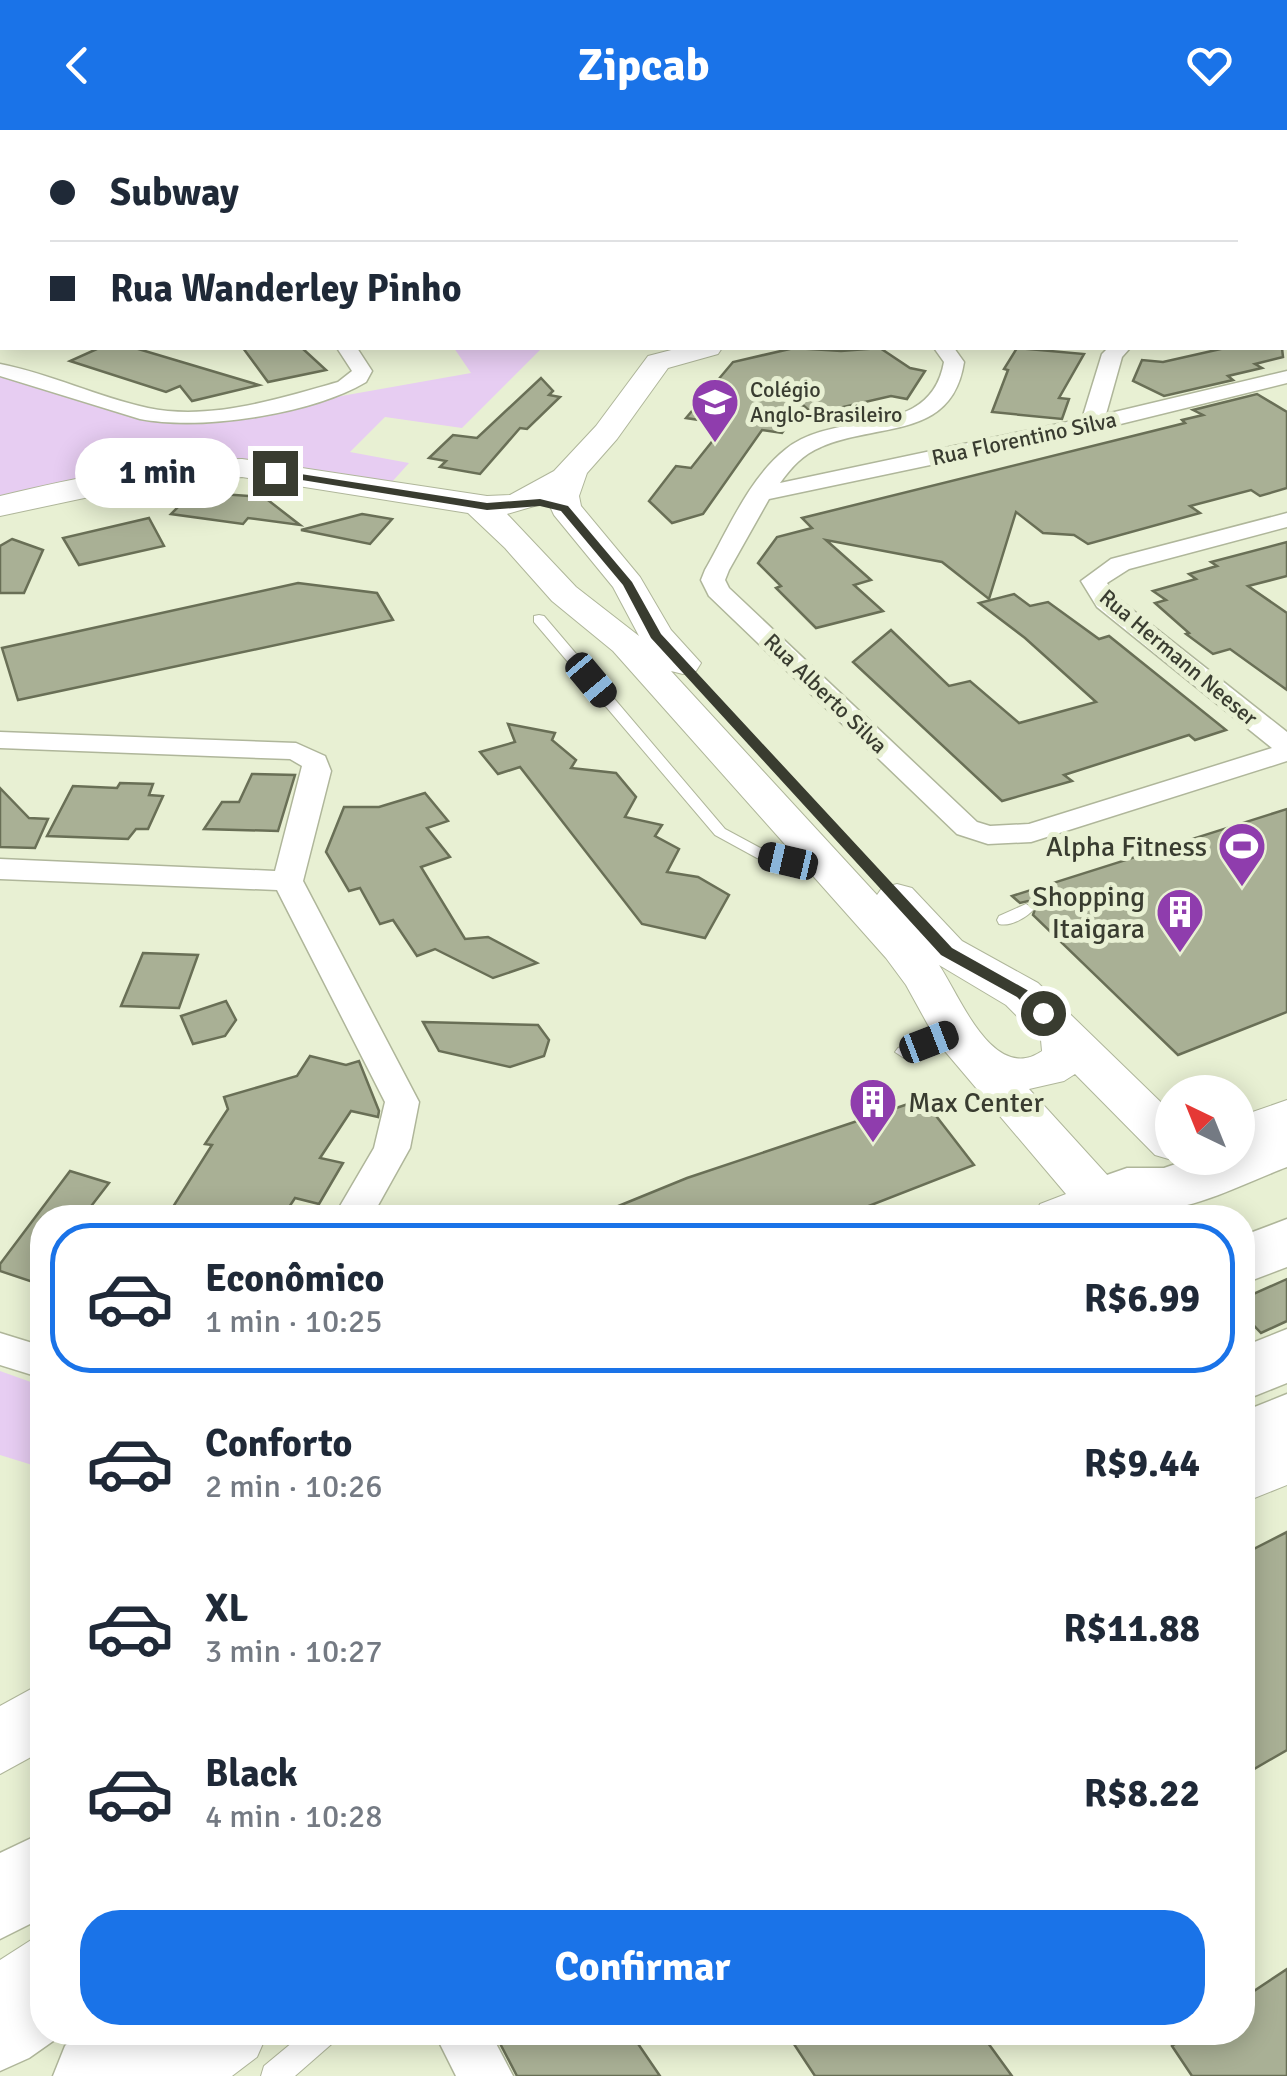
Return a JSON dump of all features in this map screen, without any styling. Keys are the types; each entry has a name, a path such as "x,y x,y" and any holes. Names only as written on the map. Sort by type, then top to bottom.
{"main road":[{"path":"1095,1202 1167,1190 1287,1145"},
{"path":"1255,1256 1287,1242"},
{"path":"1255,1369 1287,1355"},
{"path":"1255,1438 1287,1422"},
{"path":"0,1898 30,1879"},
{"path":"0,2029 30,2008"},
{"path":"95,2076 124,2045"}],"street":[{"path":"0,370 45,379 142,413 197,417 345,386 359,378 362,371 347,350"},
{"path":"693,350 655,355 573,469 563,496 564,508 639,602 656,635 947,951 1022,994 1155,1125"},
{"name":"Rua Alberto Silva","path":"945,350 954,362 949,389 931,408 804,447 793,454 761,494 712,580 718,591 967,828 988,835 1030,833 1287,749"},
{"path":"1092,424 1112,354 1117,350"},
{"name":"Rua Florentino Silva","path":"761,494 1092,424 1287,377"},
{"path":"0,506 153,473 242,468 500,511 540,503 564,508"},
{"path":"500,511 573,469"},
{"path":"500,511 552,583 626,643 925,978 966,1047 1095,1202 1155,1172"},
{"name":"Rua Hermann Neeser","path":"1287,520 1120,564 1093,581 1106,602 1287,749"},
{"path":"592,614 618,616 636,608 639,602"},
{"path":"0,740 278,750 308,755 317,771 288,881 402,1102 401,1128 390,1155 359,1205"},
{"path":"0,869 288,881"},
{"path":"966,1047 1017,1073 1054,1066 1066,1054 1064,1032"},
{"path":"1255,1129 1287,1117"},
{"path":"0,1348 30,1358"},
{"path":"1255,1473 1287,1460"},
{"path":"0,1743 30,1722"},
{"path":"170,2076 214,2045"},
{"path":"468,2045 486,2076"}],"lane":[{"path":"539,619 720,832 762,855 826,864"},
{"path":"1005,920 1026,910"},
{"path":"904,1052 966,1047"},
{"path":"1255,1277 1287,1263"},
{"path":"0,1976 30,1955"},
{"path":"274,2076 311,2045"}],"shaded area":[{"path":"455,350 540,350 462,428 385,417 350,452 409,463 391,483 264,464 0,500 0,377 146,420 184,424 471,373"},
{"path":"0,1371 30,1382 30,1464 0,1455"}],"building":[{"path":"95,350 142,350 259,385 192,401 180,386 166,392 70,361"},
{"path":"244,350 304,350 326,370 268,382"},
{"path":"785,350 883,350 910,368 925,371 907,399 891,396 813,414 803,405 782,433 762,430 703,514 672,523 649,501 676,466 691,468 726,424 686,418 733,362"},
{"path":"1016,350 1084,354 1059,398 1069,399 1062,419 992,412 1008,370 1004,369"},
{"path":"1216,350 1282,350 1283,357 1255,364 1262,368 1228,376 1233,380 1164,396 1133,381 1142,360 1163,362"},
{"path":"541,378 553,391 549,395 560,397 527,429 520,428 480,474 440,467 446,461 429,458 453,435 477,438"},
{"path":"1257,394 1287,412 1287,488 1260,496 1251,490 1190,506 1200,513 1088,544 1074,535 1043,533 1016,512 989,599 942,562 826,540 871,580 854,585 883,611 816,628 776,588 781,586 758,563 777,537 812,528 802,518 1185,423 1182,420 1203,415 1193,410"},
{"path":"193,492 264,497 300,525 248,518 243,524 171,514"},
{"path":"362,514 392,519 370,544 301,530"},
{"path":"149,518 164,546 79,565 63,538"},
{"path":"12,539 43,550 24,593 0,593 0,546"},
{"path":"1287,542 1287,576 1248,586 1287,613 1287,690 1230,649 1213,654 1155,603 1166,600 1153,591 1196,579 1189,574 1217,566 1211,562"},
{"path":"298,583 377,593 393,620 18,700 2,648"},
{"path":"1014,594 1030,606 1048,602 1099,639 1109,636 1226,730 1195,740 1189,735 1064,775 1072,781 1002,801 853,662 891,630 949,686 970,681 1019,723 1096,702 979,603"},
{"path":"508,724 555,733 552,740 576,760 571,768 616,773 636,797 625,817 662,825 655,836 679,849 667,872 698,877 729,895 705,938 642,924 520,767 498,774 480,752 515,742"},
{"path":"252,774 295,775 278,831 204,829 222,802 239,802"},
{"path":"120,783 153,784 149,795 163,796 148,829 136,829 128,839 47,836 73,786 117,788"},
{"path":"0,788 29,818 48,819 35,848 0,847"},
{"path":"425,793 448,821 427,828 450,857 421,867 465,939 488,937 537,963 493,978 435,949 417,956 393,920 380,924 360,888 349,891 326,852 344,807 379,807"},
{"name":"Shopping Itaigara","path":"1287,809 1287,1012 1178,1055 1033,915 1036,906 1028,901 1020,903 1012,896"},
{"path":"143,953 198,955 179,1008 121,1006"},
{"path":"226,1001 236,1020 225,1036 193,1044 181,1016"},
{"path":"423,1022 538,1025 549,1040 544,1056 510,1067 439,1051"},
{"path":"310,1056 346,1065 359,1061 379,1111 378,1117 351,1111 320,1158 343,1163 319,1204 295,1198 290,1205 174,1205 212,1145 205,1144 228,1109 224,1097 297,1076"},
{"name":"Max Center","path":"923,1099 974,1165 871,1205 621,1205 687,1178"},
{"path":"70,1171 109,1183 92,1205 44,1205"},
{"path":"30,1224 30,1281 0,1271 0,1264"},
{"path":"1287,1279 1287,1321 1261,1333 1255,1327 1255,1293"},
{"path":"1287,1532 1287,1750 1255,1768 1255,1548"},
{"path":"1287,1969 1287,2076 1192,2076 1172,2046 1255,2045 1255,1990"},
{"path":"501,2045 639,2045 660,2076 517,2076"},
{"path":"795,2045 989,2045 1012,2076 815,2076"}],"place":[{"name":"Colégio Anglo-Brasileiro","path":"715,444"},
{"name":"Alpha Fitness","path":"1242,888"},
{"name":"Shopping Itaigara","path":"1180,954"},
{"name":"Max Center","path":"873,1144"}],"route":[{"path":"275,473 487,506 540,503 564,508 628,584 656,635 947,951 1022,994 1043,1013"}]}
